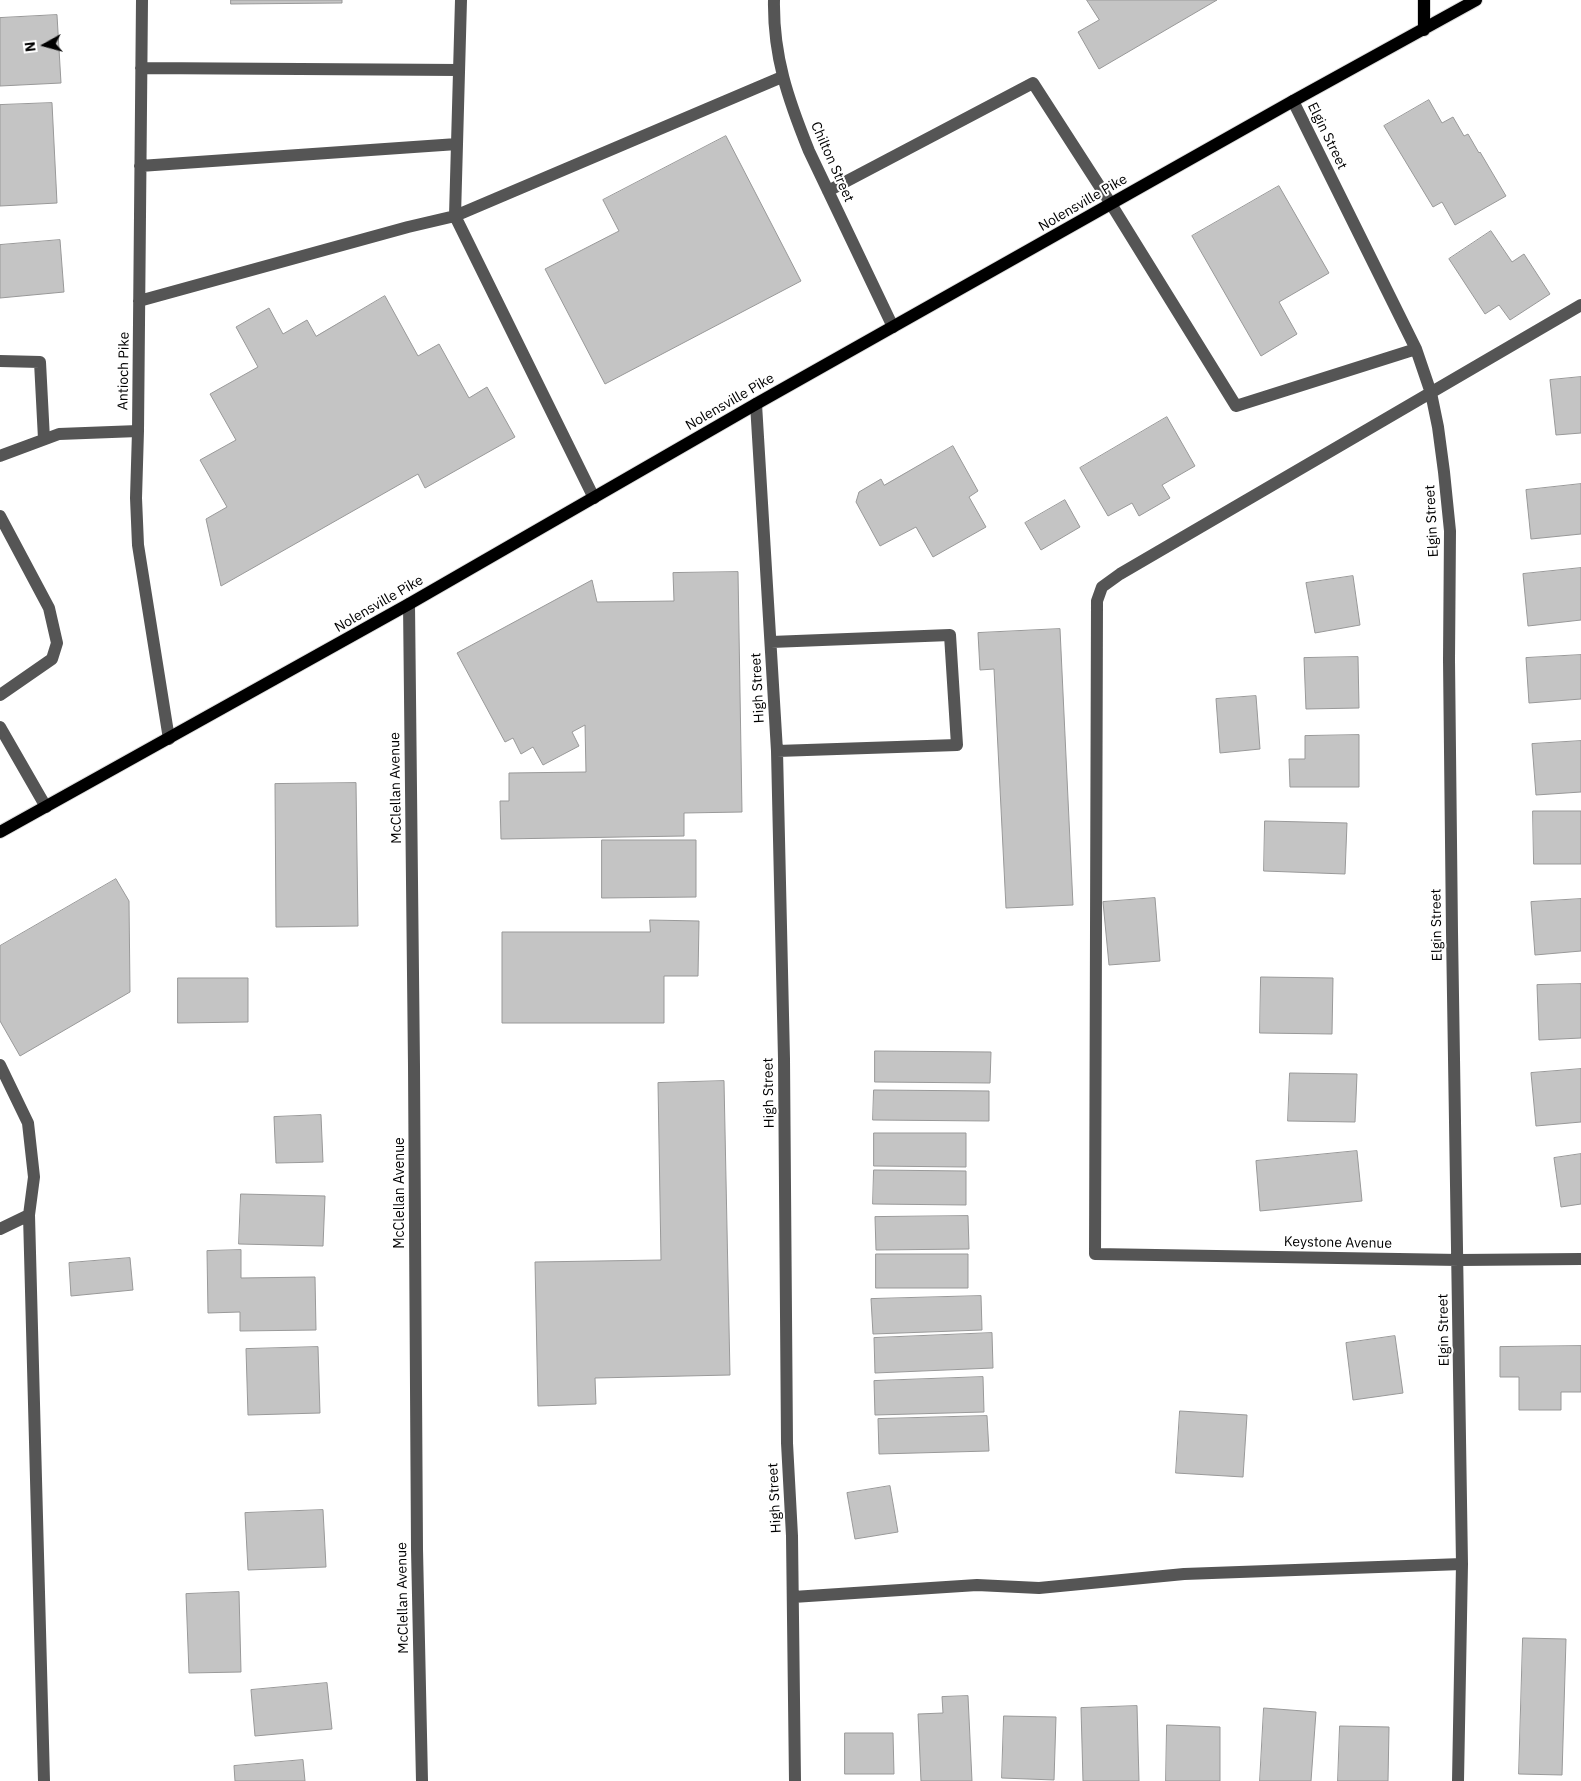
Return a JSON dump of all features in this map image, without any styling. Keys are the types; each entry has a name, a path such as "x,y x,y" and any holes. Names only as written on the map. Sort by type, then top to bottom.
{"main road":[{"path":"1424,0 1424,30"},
{"name":"Nolensville Pike","path":"0,832 409,604 756,404 1292,101 1476,0"}],"street":[{"name":"Antioch Pike","path":"142,0 140,302 136,498 138,545 169,739"},
{"path":"460,0 455,216 594,498"},
{"name":"Chilton Street","path":"774,0 777,50 782,77 803,135 893,327"},
{"path":"141,68 459,70"},
{"path":"140,302 455,216 782,77"},
{"path":"828,191 1033,83 1111,204 1236,406 1416,349"},
{"name":"Elgin Street","path":"1292,101 1416,349 1431,393 1438,426 1450,531 1452,883 1462,1564 1458,1781"},
{"path":"140,166 457,144"},
{"path":"1431,393 1581,305"},
{"path":"0,361 40,362 44,439"},
{"name":"Keystone Avenue","path":"1431,393 1120,574 1102,587 1097,601 1095,1254 1458,1260 1581,1260"},
{"name":"High Street","path":"756,404 777,751 784,1059 787,1443 792,1536 796,1781"},
{"path":"0,456 58,434 138,431"},
{"path":"0,516 49,608 58,643 52,659 0,696"},
{"name":"McClellan Avenue","path":"409,604 417,1540 422,1781"},
{"path":"771,642 950,636 957,745 777,751"},
{"path":"0,727 46,807"},
{"path":"0,1065 28,1123 34,1177 29,1214 44,1781"},
{"path":"0,1229 29,1214"},
{"path":"793,1596 977,1585 1039,1588 1184,1574 1462,1564"}],"building":[{"path":"231,0 342,0 342,3 231,4"},
{"path":"1087,0 1217,0 1099,69 1078,32 1099,20"},
{"path":"57,15 61,83 0,86 0,18"},
{"path":"1429,100 1442,123 1453,117 1464,136 1468,134 1506,196 1455,225 1442,202 1433,207 1384,126"},
{"path":"52,103 57,203 0,206 0,105"},
{"path":"726,136 801,281 605,384 545,269 619,231 603,200"},
{"path":"1279,186 1329,273 1279,302 1297,334 1261,356 1192,236"},
{"path":"1491,231 1512,262 1524,254 1550,294 1510,320 1499,305 1485,314 1449,259"},
{"path":"60,240 64,292 0,298 0,245"},
{"path":"385,296 418,356 439,344 469,398 487,387 515,437 425,488 418,474 221,586 206,519 227,507 200,460 236,440 210,394 258,367 236,327 269,308 283,334 307,320 316,336"},
{"path":"1581,377 1581,433 1556,435 1550,380"},
{"path":"1167,417 1195,466 1162,485 1170,498 1139,516 1132,503 1108,516 1080,468"},
{"path":"953,446 978,491 969,497 986,527 933,557 916,527 880,546 856,502 859,492 881,479 884,485"},
{"path":"1581,484 1581,534 1531,539 1526,490"},
{"path":"1065,500 1080,527 1041,550 1025,523"},
{"path":"1581,568 1581,620 1528,626 1523,574"},
{"path":"738,572 742,812 684,813 684,836 501,839 500,801 509,801 509,773 586,772 585,725 572,732 579,746 543,765 533,747 521,754 513,738 505,742 457,653 592,580 597,602 674,601 673,573"},
{"path":"1353,576 1360,625 1315,633 1306,583"},
{"path":"1060,629 1073,905 1006,908 994,669 980,670 978,633"},
{"path":"1581,655 1581,699 1529,703 1526,658"},
{"path":"1358,657 1359,708 1306,709 1304,658"},
{"path":"1256,696 1260,749 1220,753 1216,699"},
{"path":"1359,735 1359,787 1290,787 1289,759 1305,759 1305,736"},
{"path":"1581,741 1581,792 1536,795 1532,744"},
{"path":"356,783 358,926 276,927 275,784"},
{"path":"1533,811 1581,811 1581,864 1534,864"},
{"path":"1265,821 1347,823 1345,874 1264,871"},
{"path":"602,840 696,840 696,897 602,898"},
{"path":"116,879 129,901 130,992 20,1056 0,1021 0,946"},
{"path":"1155,898 1160,961 1109,965 1103,902"},
{"path":"1581,899 1581,951 1535,955 1531,902"},
{"path":"650,920 699,921 698,976 664,976 664,1023 502,1023 502,932 650,932"},
{"path":"1261,977 1333,978 1332,1034 1260,1033"},
{"path":"178,978 248,978 248,1022 178,1023"},
{"path":"1581,984 1581,1038 1539,1040 1537,985"},
{"path":"875,1051 991,1052 990,1083 875,1082"},
{"path":"1581,1069 1581,1122 1536,1126 1531,1073"},
{"path":"1290,1073 1357,1074 1355,1122 1288,1121"},
{"path":"724,1081 730,1375 595,1378 596,1404 538,1406 535,1262 661,1260 658,1083"},
{"path":"874,1090 989,1091 989,1121 873,1120"},
{"path":"321,1115 323,1162 276,1163 274,1117"},
{"path":"874,1133 966,1133 966,1167 874,1166"},
{"path":"1357,1151 1362,1201 1260,1211 1256,1161"},
{"path":"1581,1154 1581,1204 1561,1207 1554,1158"},
{"path":"874,1170 966,1171 966,1205 873,1204"},
{"path":"241,1194 325,1196 323,1246 239,1244"},
{"path":"968,1216 969,1249 876,1250 875,1217"},
{"path":"241,1250 241,1278 315,1277 316,1330 240,1331 240,1312 208,1313 207,1251"},
{"path":"876,1254 968,1254 968,1288 876,1288"},
{"path":"130,1258 133,1290 71,1296 69,1263"},
{"path":"981,1296 982,1330 873,1334 871,1299"},
{"path":"992,1333 993,1368 875,1373 874,1338"},
{"path":"1395,1336 1403,1393 1353,1400 1346,1343"},
{"path":"1581,1346 1581,1392 1561,1392 1561,1410 1519,1410 1519,1377 1500,1377 1500,1347"},
{"path":"318,1347 320,1413 248,1415 246,1349"},
{"path":"983,1377 984,1412 875,1415 874,1381"},
{"path":"1180,1411 1247,1415 1243,1477 1176,1473"},
{"path":"987,1416 989,1451 879,1454 878,1419"},
{"path":"890,1486 898,1532 855,1539 847,1493"},
{"path":"323,1510 326,1567 248,1570 245,1513"},
{"path":"239,1592 241,1672 189,1673 186,1594"},
{"path":"1523,1638 1566,1639 1562,1775 1519,1774"},
{"path":"327,1683 332,1729 255,1736 251,1690"},
{"path":"968,1696 972,1781 921,1781 918,1714 943,1713 942,1697"},
{"path":"1137,1706 1139,1781 1083,1781 1081,1708"},
{"path":"1264,1708 1316,1712 1311,1781 1260,1781"},
{"path":"1004,1716 1056,1717 1054,1780 1002,1778"},
{"path":"1167,1725 1220,1727 1220,1781 1166,1781"},
{"path":"1340,1726 1389,1727 1388,1781 1338,1781"},
{"path":"845,1733 893,1733 894,1774 845,1774"},
{"path":"303,1760 305,1781 235,1781 234,1766"}]}
